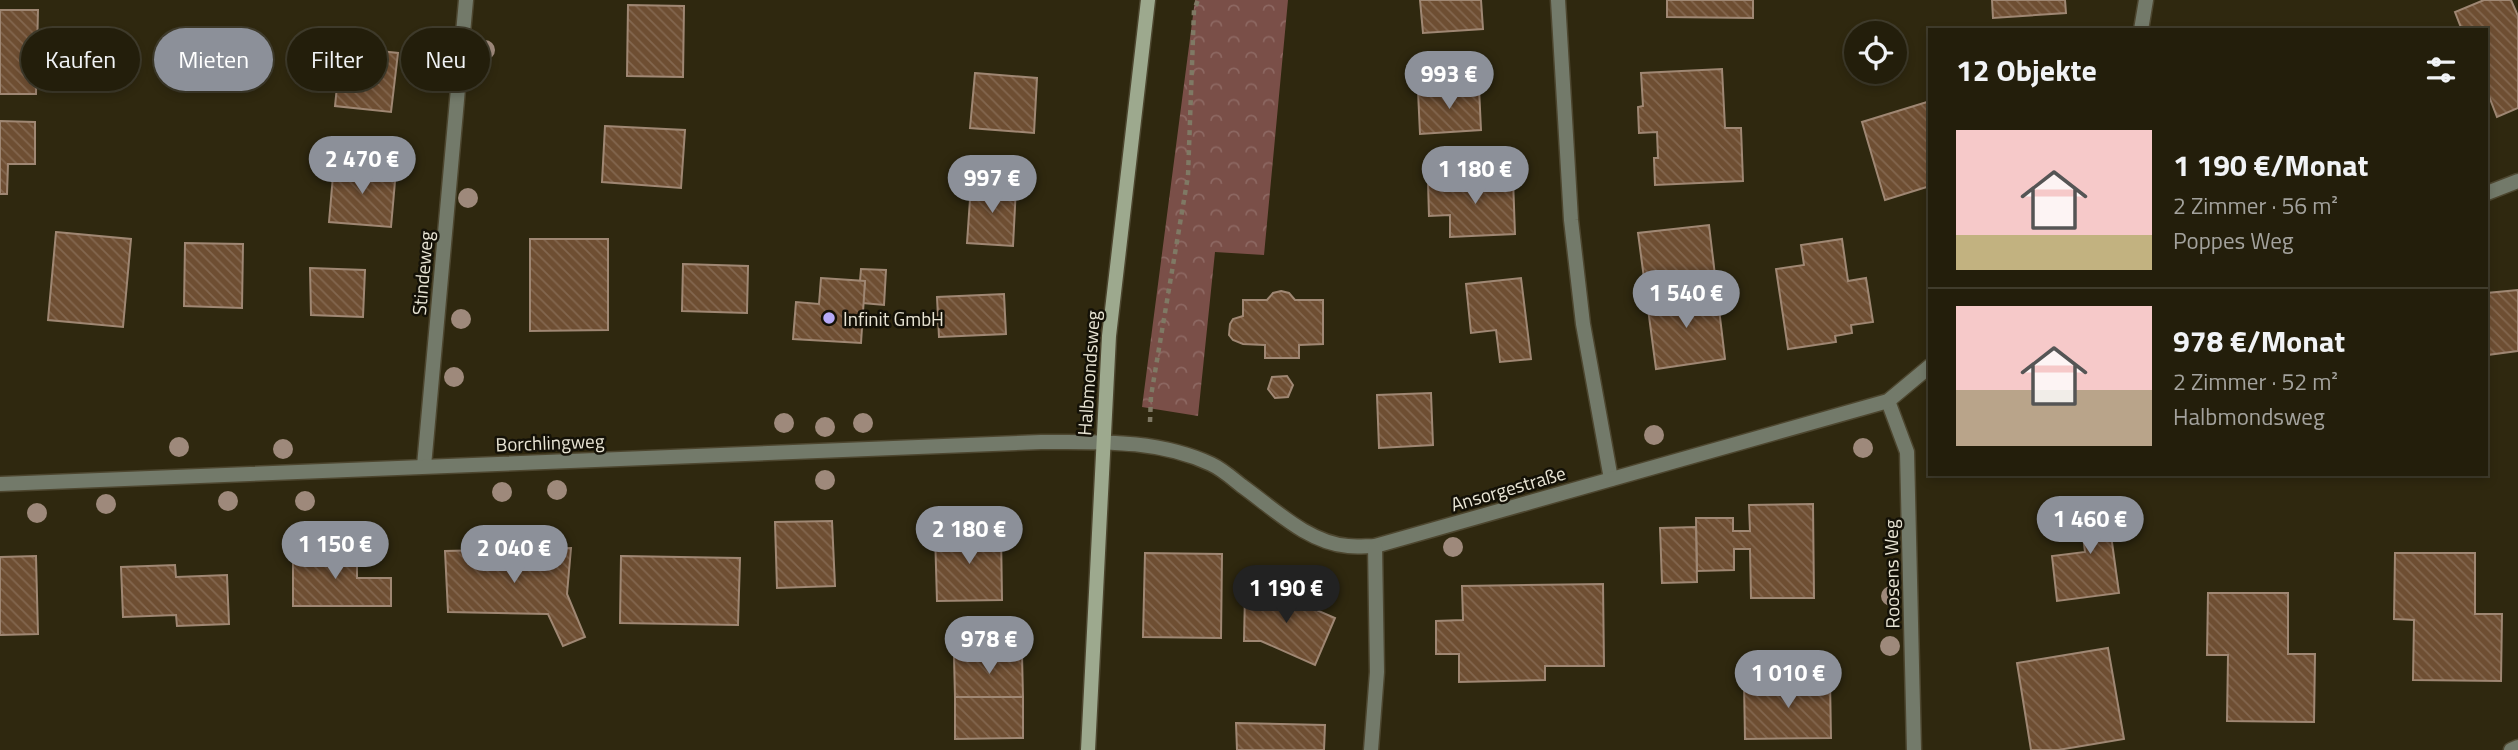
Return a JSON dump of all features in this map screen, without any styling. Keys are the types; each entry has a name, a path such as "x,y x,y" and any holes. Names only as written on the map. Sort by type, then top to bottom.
{"street":[{"name":"Stindeweg","path":"424,466 466,0"},
{"name":"Halbmondsweg","path":"1088,750 1109,336 1148,0"},
{"path":"1558,0 1574,246 1583,324 1611,479"},
{"path":"2141,28 2146,0"},
{"path":"2488,192 2518,181"},
{"name":"Ansorgestraße","path":"1102,442 1148,445 1179,451 1214,466 1302,530 1322,540 1347,546 1375,546 1888,401 1928,368"},
{"name":"Roosens Weg","path":"1888,401 1907,452 1914,750"},
{"name":"Borchlingweg","path":"0,484 1041,442 1102,442"},
{"path":"1371,750 1377,672 1375,546"},
{"path":"2511,750 2518,747"}],"path":[{"path":"1148,445 1151,396 1188,176 1194,10 1198,0"}],"green space":[{"path":"1195,0 1288,0 1264,255 1215,252 1198,416 1142,407"}],"building":[{"path":"1420,0 1481,0 1483,29 1423,33"},
{"path":"1667,0 1753,0 1753,18 1667,17"},
{"path":"1992,0 2065,0 2066,13 1993,18"},
{"path":"2484,0 2511,0 2518,16 2518,108 2497,117 2488,94 2488,28 2461,28 2455,12"},
{"path":"628,5 684,6 683,77 627,76"},
{"path":"0,10 38,10 38,28 21,28 21,91 36,91 36,94 0,94"},
{"path":"387,52 398,53 391,112 335,106 337,91 387,91"},
{"path":"1722,69 1725,128 1741,128 1743,181 1655,185 1657,132 1639,133 1638,107 1643,106 1641,73"},
{"path":"975,73 1037,78 1034,133 970,128"},
{"path":"1479,88 1481,130 1420,134 1418,91"},
{"path":"1927,102 1928,187 1885,200 1862,122"},
{"path":"0,121 35,122 35,164 8,164 7,194 0,194"},
{"path":"605,126 685,130 681,188 602,182"},
{"path":"334,164 396,170 391,227 329,222"},
{"path":"1513,179 1515,234 1450,237 1450,215 1429,216 1428,182"},
{"path":"971,185 1016,187 1013,246 967,243"},
{"path":"1709,225 1717,292 1647,301 1638,233"},
{"path":"56,232 131,239 123,327 48,320"},
{"path":"530,239 608,239 608,330 530,331"},
{"path":"1842,239 1848,281 1866,278 1873,322 1851,325 1852,333 1835,336 1836,342 1788,349 1776,269 1804,265 1801,245"},
{"path":"185,243 243,244 242,308 184,306"},
{"path":"683,264 748,266 747,313 682,311"},
{"path":"310,268 365,270 363,317 311,315"},
{"path":"861,269 886,270 884,305 863,303 865,281 860,281"},
{"path":"821,278 865,281 861,343 793,339 796,302 819,304"},
{"path":"1521,278 1531,359 1500,362 1496,330 1471,333 1466,284"},
{"path":"2518,290 2518,351 2488,355 2488,293"},
{"path":"1717,292 1725,359 1656,369 1647,301"},
{"path":"1273,293 1289,293 1295,300 1323,300 1323,344 1299,345 1299,358 1265,358 1265,345 1243,344 1229,335 1233,319 1243,316 1243,300 1267,300"},
{"path":"1004,294 1006,334 939,337 937,297"},
{"path":"1287,376 1293,385 1288,397 1275,398 1268,389 1272,377"},
{"path":"1431,393 1433,445 1379,448 1377,395"},
{"path":"2118,500 2121,527 2110,528 2119,593 2057,601 2052,556 2085,552 2079,504"},
{"path":"1813,504 1814,598 1751,598 1750,549 1734,549 1734,570 1697,571 1696,518 1733,518 1733,531 1750,531 1749,505"},
{"path":"832,521 835,586 777,588 775,522"},
{"path":"1696,527 1697,582 1662,583 1660,528"},
{"path":"1001,532 1002,600 937,601 935,533"},
{"path":"571,548 567,594 585,637 563,646 548,614 448,612 445,551"},
{"path":"357,550 357,578 391,578 391,606 293,606 293,551"},
{"path":"1145,553 1222,554 1221,638 1143,637"},
{"path":"2395,553 2475,553 2475,614 2502,614 2501,681 2413,680 2414,620 2394,619"},
{"path":"36,556 38,634 0,635 0,557"},
{"path":"621,556 740,558 738,625 620,623"},
{"path":"175,565 176,577 227,575 229,624 177,626 176,615 123,617 121,567"},
{"path":"1603,584 1604,666 1545,666 1545,680 1459,682 1459,654 1436,654 1436,621 1463,620 1462,586"},
{"path":"2208,593 2288,593 2288,654 2315,654 2314,722 2227,721 2228,655 2207,655"},
{"path":"1245,594 1282,595 1335,618 1315,665 1261,641 1244,641"},
{"path":"2108,648 2124,739 2058,750 2031,750 2017,663"},
{"path":"1022,655 1023,697 955,697 954,656"},
{"path":"1830,680 1831,738 1745,739 1744,682"},
{"path":"955,697 1023,697 1023,738 955,739"},
{"path":"1236,723 1325,725 1324,750 1237,750"}],"place":[{"name":"Infinit GmbH","path":"829,318"}]}
